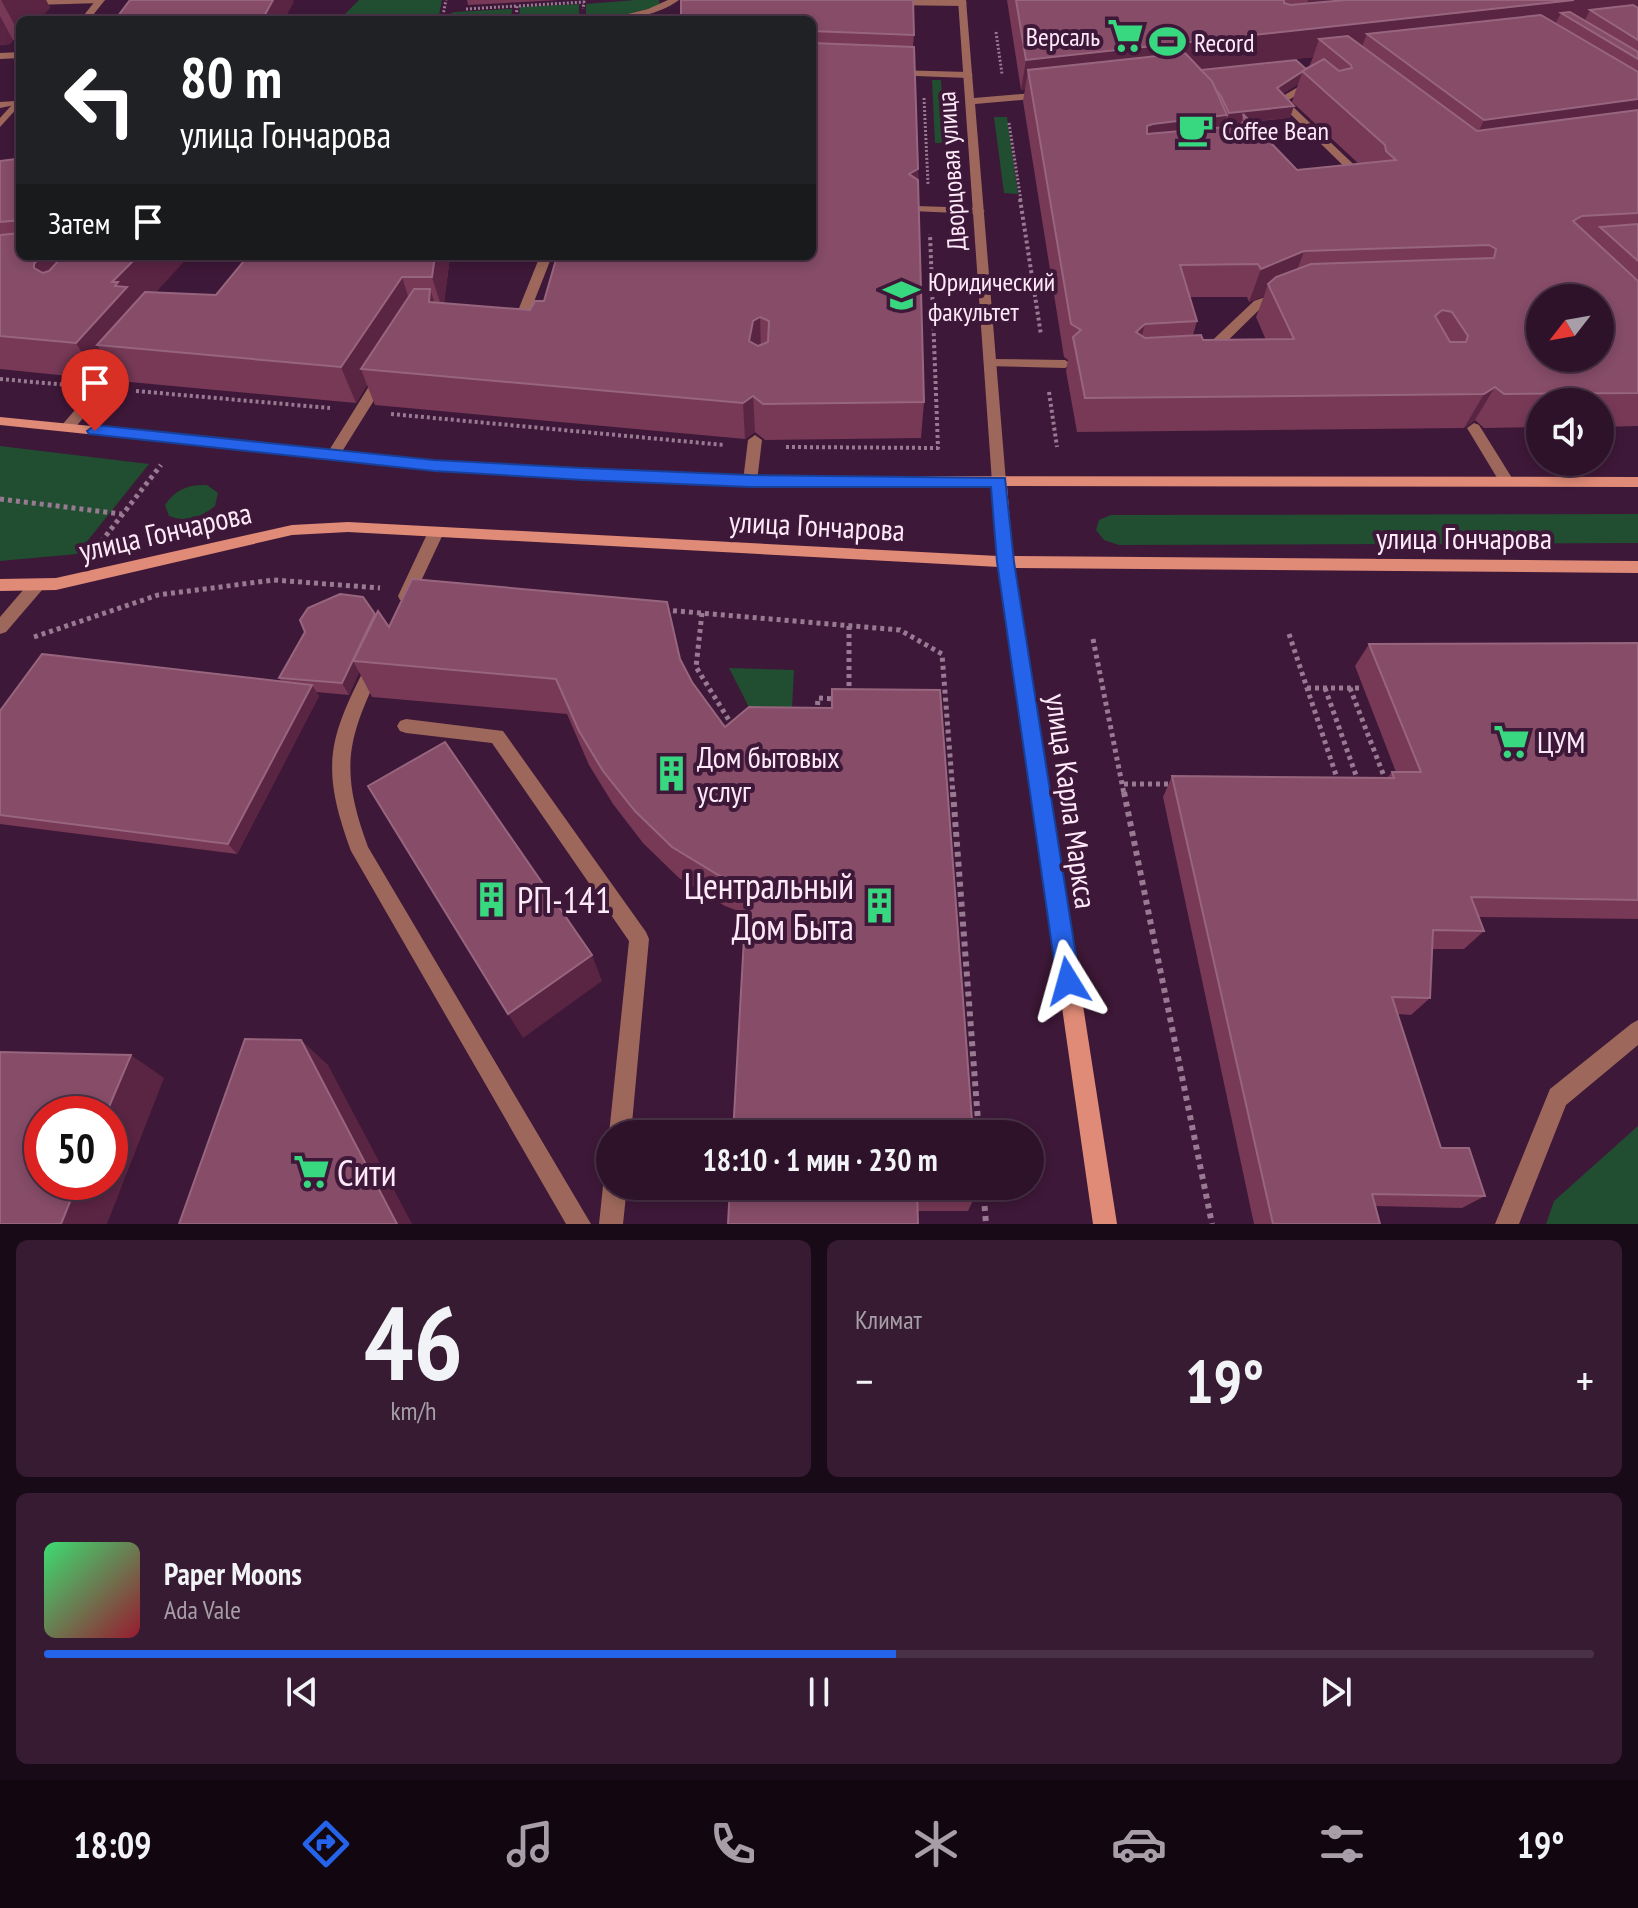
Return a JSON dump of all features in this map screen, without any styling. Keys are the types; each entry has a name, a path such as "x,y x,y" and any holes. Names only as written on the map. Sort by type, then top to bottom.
{"main road":[{"name":"улица Гончарова","path":"0,421 449,466 750,481 1638,482"},
{"name":"улица Карла Маркса","path":"999,482 1006,562 1105,1224"},
{"name":"улица Гончарова","path":"0,585 36,586 98,576 292,530 348,527 1006,562 1638,567"}],"street":[{"path":"0,3 101,0"},
{"path":"87,16 101,0"},
{"path":"627,16 651,11 675,0"},
{"path":"881,3 962,1"},
{"name":"Дворцовая улица","path":"962,1 999,482"},
{"path":"887,73 968,75"},
{"path":"1305,73 1318,84 1281,100 1366,181"},
{"path":"970,101 1050,94"},
{"path":"0,124 16,104"},
{"path":"916,209 979,211"},
{"path":"506,322 520,322 544,260"},
{"path":"1199,361 1258,304 1296,290"},
{"path":"67,428 140,343"},
{"path":"990,363 1065,364"},
{"path":"333,455 388,367"},
{"path":"1474,428 1507,482"},
{"path":"750,481 754,444"},
{"path":"399,612 436,532"},
{"path":"0,628 36,586"},
{"path":"382,649 359,699 340,760 345,806 360,851 579,1224"},
{"path":"406,726 497,736 639,939 621,1120"},
{"path":"1507,1224 1558,1097 1638,1031"},
{"path":"611,1224 614,1200"}],"path":[{"path":"466,9 584,2 583,11"},
{"path":"516,16 517,6"},
{"path":"998,46 1001,68"},
{"path":"1009,122 1057,447"},
{"path":"104,613 93,552 213,398 754,444 938,448"},
{"path":"0,499 123,514"},
{"path":"26,640 158,595 274,580 409,590"},
{"path":"655,609 900,630 942,654 978,1120"},
{"path":"702,613 696,667 738,733"},
{"path":"816,723 818,698 849,699 849,626"},
{"path":"1289,634 1339,785 1333,785 1339,799"},
{"path":"1093,639 1212,1224"},
{"path":"1307,688 1363,688"},
{"path":"1325,688 1359,786"},
{"path":"1350,688 1390,793"},
{"path":"932,702 946,703"},
{"path":"1124,784 1184,784"},
{"path":"953,969 967,969"},
{"path":"956,1010 970,1010"},
{"path":"984,1200 986,1224"}],"green space":[{"path":"359,0 442,0 439,16 343,16"},
{"path":"659,0 660,6 621,16 586,16 586,4"},
{"path":"579,4 579,16 519,16 520,7"},
{"path":"512,9 511,16 447,16 454,12"},
{"path":"932,80 941,80 945,143 935,143"},
{"path":"994,117 1007,117 1018,194 1004,193"},
{"path":"0,446 149,464 77,554 0,561"},
{"path":"195,485 207,485 218,493 215,506 193,518 169,516 165,505 173,495"},
{"path":"1638,514 1638,543 1119,545 1104,540 1096,530 1099,520 1111,515"},
{"path":"729,668 794,670 791,726 758,725"},
{"path":"1638,1126 1638,1224 1546,1224 1554,1201"}],"building":[{"path":"130,0 273,0 264,16 118,16"},
{"path":"681,0 913,0 914,35 816,31 816,16 681,16"},
{"path":"1016,0 1284,0 1290,5 1346,0 1574,0 1026,60"},
{"path":"1633,5 1638,8 1638,40 1590,10"},
{"path":"1570,12 1638,52 1638,59 1561,13"},
{"path":"1541,15 1638,72 1638,99 1484,120 1367,34"},
{"path":"1348,36 1477,131 1638,110 1638,213 1582,216 1573,221 1638,281 1638,393 1614,393 1614,388 1526,388 1526,394 1504,394 1495,387 1484,394 1085,398 1073,337 1081,330 1071,324 1028,70 1185,53 1212,81 1227,115 1153,124 1147,126 1147,134 1238,126 1245,121 1243,114 1297,170 1396,160 1386,151 1385,145 1302,71 1324,59 1339,71 1352,68 1319,39","holes":["1489,245 1496,249 1494,258 1311,264 1276,277 1268,284 1294,339 1203,340 1201,335 1145,338 1136,332 1145,324 1197,321 1180,265 1258,264 1261,269 1304,251","1442,310 1452,312 1468,336 1466,342 1450,342 1435,316"]},
{"path":"816,43 914,47 918,169 909,174 918,180 924,402 763,404 753,396 743,403 361,369 414,289 430,289 429,302 530,310 535,301 544,301 556,260 816,260","holes":["760,317 769,321 768,342 758,346 749,341 753,321"]},
{"path":"1296,60 1306,69 1277,88 1294,106 1229,113 1212,81 1201,70"},
{"path":"16,159 16,220 0,222 0,161"},
{"path":"1638,224 1638,261 1600,227"},
{"path":"16,233 16,260 38,260 34,268 43,273 59,260 134,260 112,282 118,282 115,286 127,287 76,343 0,336 0,235"},
{"path":"245,260 434,260 432,277 402,277 341,367 97,345 145,292 216,295"},
{"path":"412,579 667,602 680,659 692,682 725,727 749,707 832,708 832,689 940,690 972,1120 734,1120 747,885 720,876 672,847 635,811 603,771 579,731 556,679 353,661 378,611 389,627"},
{"path":"340,594 363,597 375,614 342,683 279,678 305,632 300,620 308,608"},
{"path":"1638,643 1638,900 1471,897 1484,931 1433,930 1430,998 1392,997 1441,1148 1469,1148 1485,1196 1372,1194 1380,1224 1273,1224 1172,776 1394,778 1392,772 1421,772 1369,644"},
{"path":"42,654 312,685 228,844 0,815 0,711"},
{"name":"РП-141","path":"445,742 592,955 508,1014 368,786"},
{"name":"Сити","path":"245,1039 301,1040 397,1224 179,1224"},
{"path":"0,1052 131,1055 114,1096 24,1096 24,1200 71,1200 61,1224 0,1224"},
{"path":"729,1200 917,1200 918,1224 728,1224"}],"place":[{"name":"Версаль","path":"1126,36"},
{"name":"Record","path":"1168,42"},
{"name":"Coffee Bean","path":"1196,130"},
{"name":"Юридический факультет","path":"902,296"},
{"name":"ЦУМ","path":"1511,741"},
{"name":"Дом бытовых услуг","path":"671,773"},
{"name":"РП-141","path":"491,899"},
{"name":"Центральный Дом Быта","path":"880,906"},
{"name":"Сити","path":"311,1172"}],"route":[{"path":"95,431 434,465 583,474 750,481 999,482 1006,562 1068,981"}]}
